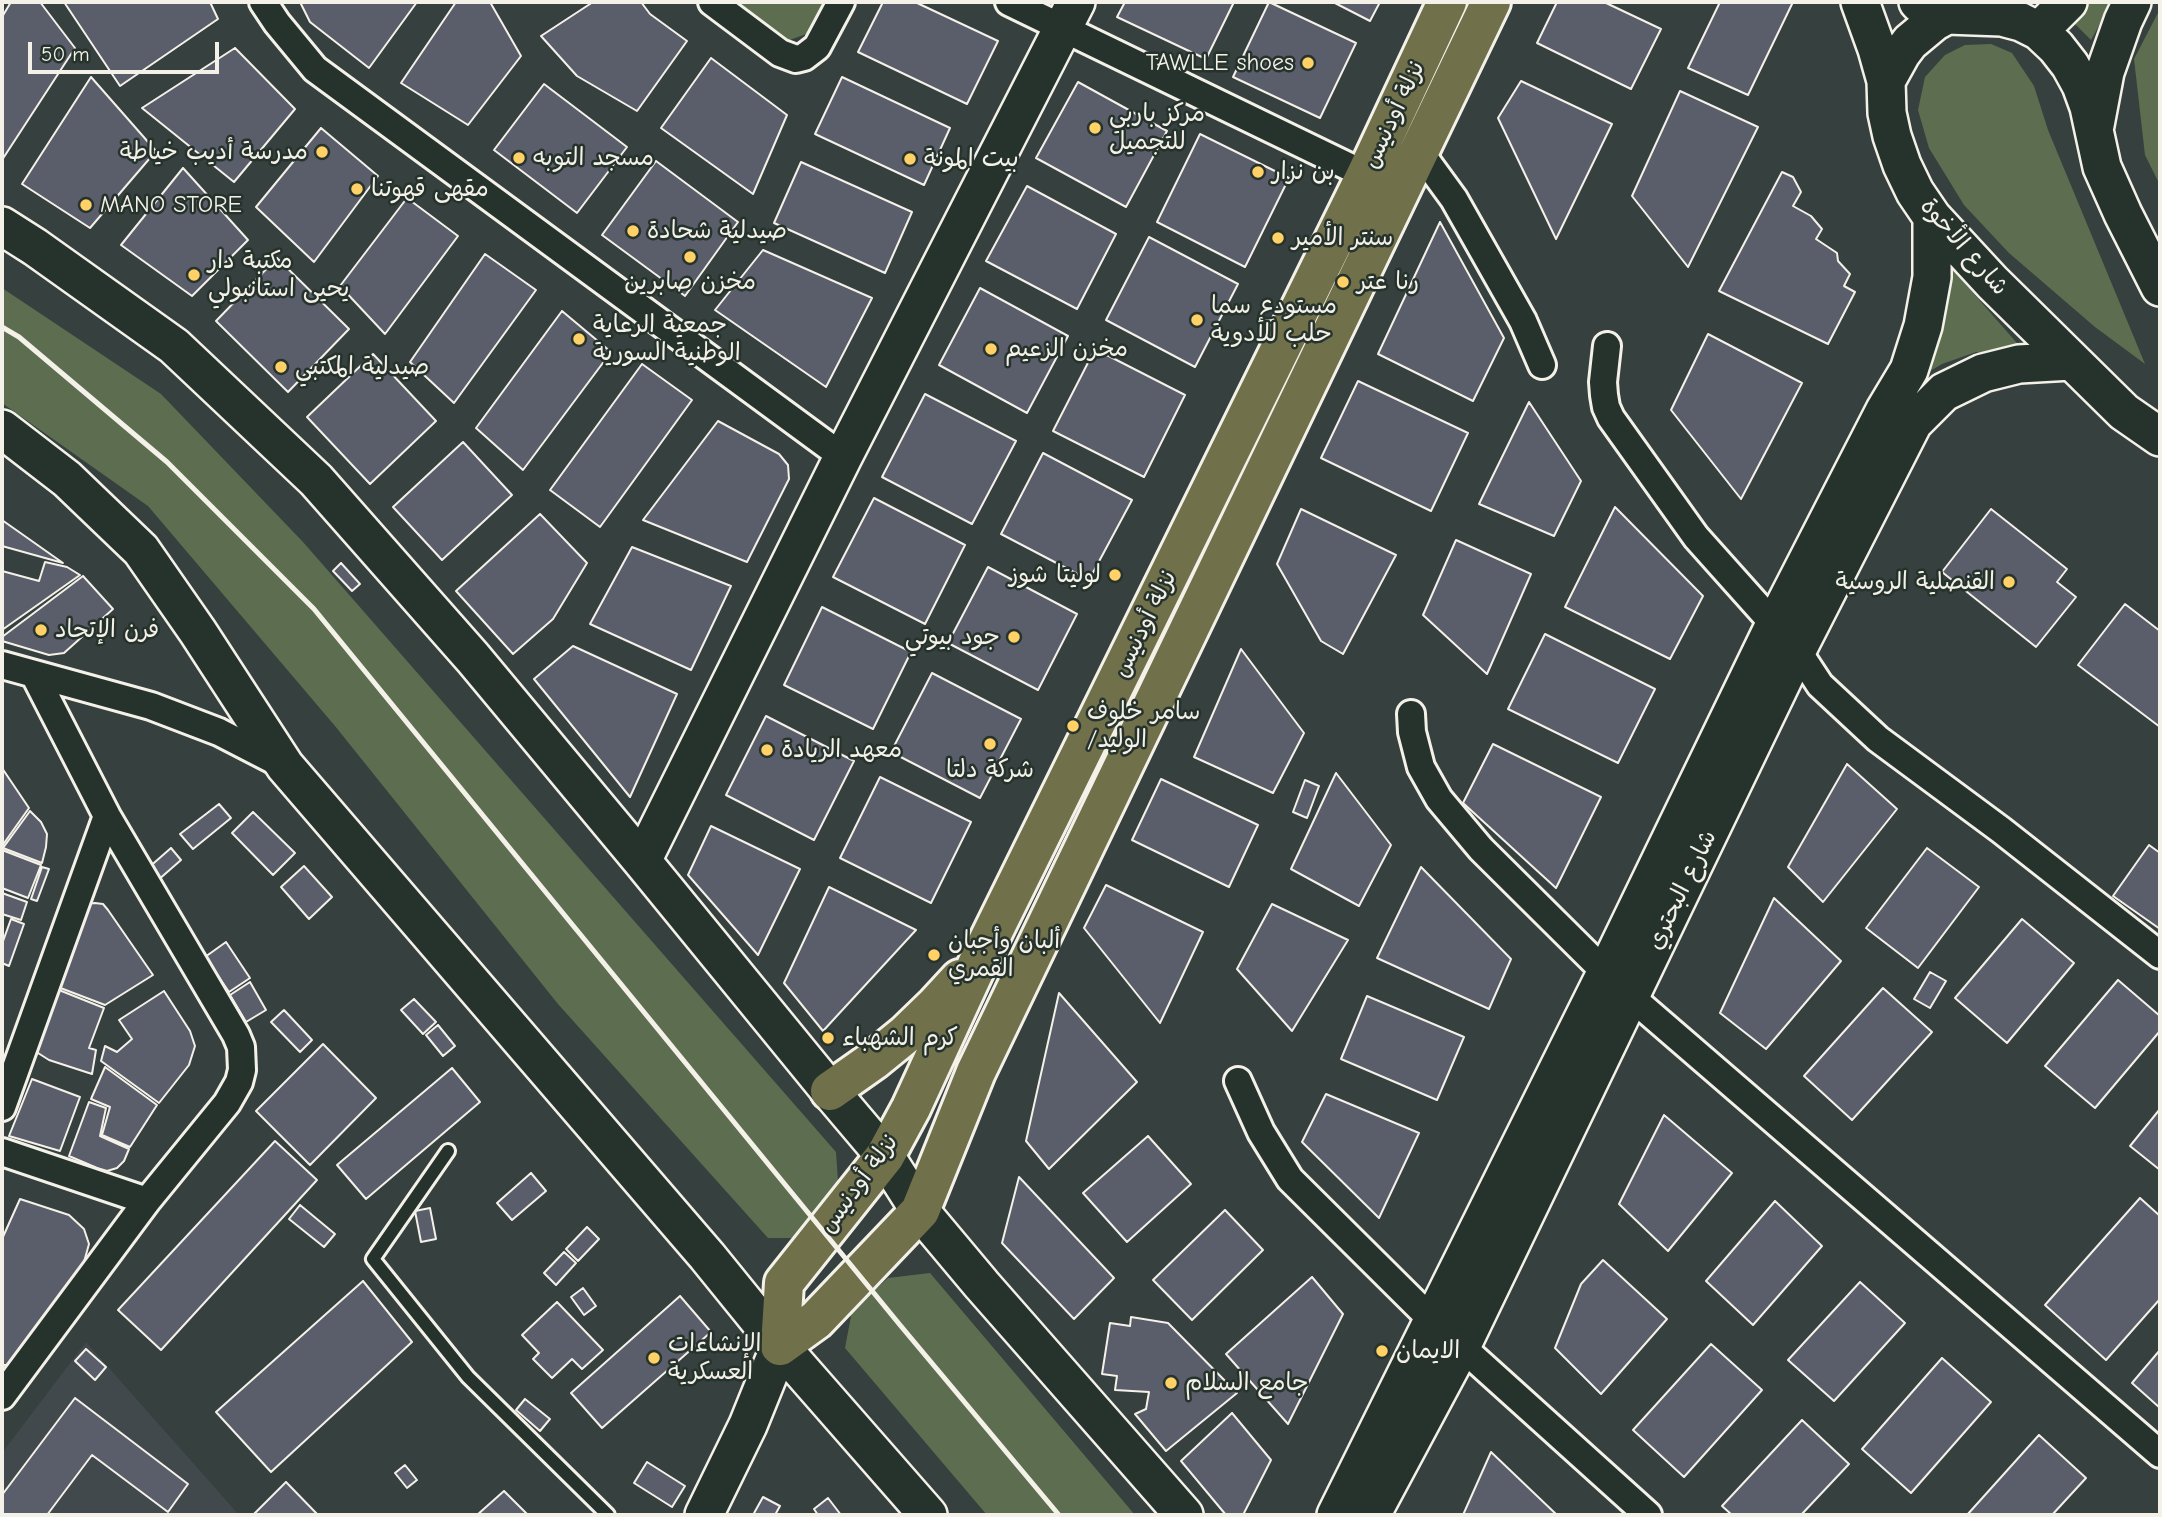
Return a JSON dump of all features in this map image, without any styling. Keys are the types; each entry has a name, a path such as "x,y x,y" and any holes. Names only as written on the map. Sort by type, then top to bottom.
{"main road":[{"name":"نزلة أودنيس","path":"780,1346 784,1283 885,1156 911,1108 982,954 1366,175 1447,2"},
{"path":"704,1515 748,1425 780,1346 816,1320 920,1211 976,1072 1491,2"},
{"name":"شارع الأخوة","path":"1860,2 1886,81 1887,113 1892,136 1906,174 1932,217 1992,282 2124,412 2160,437"},
{"path":"2039,31 2068,2"},
{"path":"2094,129 2105,72 2132,2"},
{"path":"1886,81 1901,54 1934,22 1933,8 2002,17 2039,31 2056,47 2081,85 2089,107 2102,167 2155,267"},
{"path":"642,861 843,457 1070,15"},
{"path":"1371,1515 1461,1347 1618,985 1786,637 1885,410 1909,370 1923,326 1932,276 1932,217"},
{"path":"2,226 174,346 316,480 473,658 642,861 885,1156 920,1211 982,1285 1184,1515"},
{"path":"1786,637 1913,423 1944,392 1983,373 2019,364 2071,360"},
{"path":"2124,412 2138,416 2160,412"},
{"path":"2,429 67,479 141,550 285,766 707,1256 780,1346 928,1515"},
{"path":"830,1091 906,1034 982,954"},
{"path":"1336,1515 1433,1321 1618,985"}],"street":[{"path":"263,2 276,23 315,69 843,457"},
{"path":"712,2 780,53 796,59 804,57 817,47 841,2"},
{"path":"1009,2 1070,15 1366,175"},
{"path":"1419,151 1454,199 1523,320 1542,365"},
{"path":"1608,346 1603,382 1611,418 1696,537 1786,637 1820,685 1878,739 2001,830 2160,955"},
{"path":"2,665 151,706 219,732 285,766"},
{"path":"2,1396 10,1370 234,1093 239,1082 242,1058 236,1035 107,816 34,674"},
{"path":"1411,714 1418,759 1439,799 1481,849 1618,985 2160,1454"},
{"path":"2,1107 107,816"},
{"path":"1238,1081 1261,1132 1290,1179 1433,1321 1648,1515"},
{"path":"2,1152 147,1201"}],"lane":[{"path":"448,1151 373,1259 468,1377 608,1515"}],"shaded area":[{"path":"86,1342 239,1515 2,1515 2,1453"}],"green space":[{"path":"736,2 823,2 809,33 784,42"},
{"path":"2087,2 2112,2 2091,40 2074,23"},
{"path":"2160,9 2160,185 2145,155 2134,59"},
{"path":"1991,44 2012,53 2034,86 2048,130 2145,364 2095,327 2009,253 1964,205 1929,148 1918,110 1925,77 1945,55 1965,45"},
{"path":"1946,262 2030,358 1976,352 1942,364 1908,384"},
{"path":"2,288 161,394 303,542 836,1152 838,1182 794,1238 768,1238 558,1004 335,726 148,506 2,403"},
{"path":"930,1273 1135,1515 987,1515 845,1348 852,1311 888,1278"}],"building":[{"path":"11,2 40,2 75,48 2,160 2,17"},
{"path":"64,2 210,2 218,19 120,86"},
{"path":"300,2 417,2 369,68 310,22"},
{"path":"456,2 490,2 521,56 468,125 401,83"},
{"path":"593,2 641,2 650,14 687,41 637,111 577,76 541,36"},
{"path":"883,2 915,2 998,41 967,104 858,52"},
{"path":"1125,2 1234,2 1206,59 1117,17"},
{"path":"1269,2 1356,43 1320,118 1233,77"},
{"path":"1333,2 1380,2 1370,21"},
{"path":"1557,2 1604,2 1661,29 1631,89 1537,43"},
{"path":"1720,2 1793,2 1748,95 1688,68"},
{"path":"235,48 295,109 234,182 142,108"},
{"path":"711,58 787,115 753,194 661,128"},
{"path":"91,77 156,151 90,228 22,184"},
{"path":"842,77 950,128 924,185 815,134"},
{"path":"1521,81 1612,124 1556,239 1498,118"},
{"path":"1078,82 1167,131 1126,207 1036,158"},
{"path":"544,84 627,147 577,213 494,150"},
{"path":"1680,91 1758,127 1688,267 1632,196"},
{"path":"321,128 378,176 314,262 256,207"},
{"path":"1200,134 1289,178 1245,267 1157,222"},
{"path":"656,161 738,222 685,296 602,235"},
{"path":"801,162 912,212 885,273 774,223"},
{"path":"183,168 248,240 192,296 121,245"},
{"path":"1782,172 1793,177 1801,192 1793,206 1811,216 1822,229 1816,239 1837,253 1838,261 1850,274 1844,286 1855,292 1828,344 1719,291"},
{"path":"1027,186 1116,234 1077,309 986,261"},
{"path":"407,198 458,236 385,334 340,286"},
{"path":"1440,222 1504,338 1473,401 1378,354"},
{"path":"1149,237 1238,284 1195,367 1106,320"},
{"path":"763,250 872,298 826,387 715,310"},
{"path":"485,254 536,290 454,403 410,362"},
{"path":"277,258 349,329 288,392 216,321"},
{"path":"980,288 1068,336 1027,413 939,365"},
{"path":"562,311 611,352 523,470 476,428"},
{"path":"1708,334 1802,383 1741,499 1671,410"},
{"path":"1095,349 1185,395 1144,477 1053,431"},
{"path":"373,354 436,421 370,484 307,417"},
{"path":"642,364 692,400 600,527 550,490"},
{"path":"1358,381 1468,433 1431,511 1321,458"},
{"path":"925,394 1016,441 972,524 882,477"},
{"path":"1529,402 1581,481 1554,536 1479,504"},
{"path":"718,421 779,454 788,465 789,479 747,562 643,520"},
{"path":"463,442 512,495 442,560 393,507"},
{"path":"1043,453 1132,500 1089,580 1001,534"},
{"path":"874,498 965,545 925,624 833,577"},
{"path":"1615,507 1703,596 1670,659 1565,607"},
{"path":"1301,509 1396,555 1343,654 1321,641 1277,564"},
{"path":"1991,509 2067,569 2057,582 2076,597 2036,647 1942,572"},
{"path":"540,514 587,563 553,619 513,654 456,591"},
{"path":"2,520 63,563 2,546"},
{"path":"1456,540 1531,574 1487,674 1423,615"},
{"path":"632,547 731,586 691,670 590,624"},
{"path":"45,562 67,567 80,575 2,630 2,571 39,581"},
{"path":"341,563 360,584 352,591 333,571"},
{"path":"988,567 1077,614 1038,690 948,643"},
{"path":"83,576 113,609 64,653 49,655 2,641 2,637"},
{"path":"2125,604 2160,631 2160,727 2078,665"},
{"path":"822,607 911,652 873,729 784,685"},
{"path":"1545,634 1655,689 1618,763 1508,709"},
{"path":"573,646 677,694 630,797 534,679"},
{"path":"1241,649 1304,733 1273,793 1194,757"},
{"path":"932,673 1021,719 980,798 891,752"},
{"path":"766,716 854,761 814,840 726,795"},
{"path":"1493,744 1601,797 1556,888 1463,803"},
{"path":"1847,764 1897,809 1823,902 1788,867"},
{"path":"2,768 29,808 2,846"},
{"path":"1336,773 1391,845 1359,906 1291,869"},
{"path":"880,777 971,822 931,903 840,858"},
{"path":"1161,779 1258,825 1229,887 1132,840"},
{"path":"1305,780 1319,786 1307,818 1293,812"},
{"path":"219,804 231,818 193,849 180,834"},
{"path":"30,811 41,822 47,834 42,863 3,848"},
{"path":"253,812 295,853 273,875 232,833"},
{"path":"711,826 800,869 758,955 688,875"},
{"path":"2149,845 2160,853 2160,929 2113,896"},
{"path":"171,848 181,860 157,881 147,869"},
{"path":"1927,848 1979,887 1918,968 1866,928"},
{"path":"2,850 41,865 28,898 2,888"},
{"path":"304,866 332,897 309,919 281,887"},
{"path":"42,867 49,869 37,901 31,899"},
{"path":"1421,867 1511,959 1489,1009 1377,958"},
{"path":"1106,885 1203,932 1160,1023 1084,928"},
{"path":"829,887 916,930 823,1031 784,983"},
{"path":"2,893 27,902 21,920 2,914"},
{"path":"1774,898 1841,961 1766,1049 1720,1013"},
{"path":"85,904 103,904 108,910 153,975 105,1005 50,984"},
{"path":"1272,904 1348,940 1292,1031 1237,969"},
{"path":"11,919 24,924 9,966 2,963 2,944"},
{"path":"2022,919 2074,963 2007,1043 1955,998"},
{"path":"226,942 250,978 229,992 205,957"},
{"path":"1930,972 1946,981 1930,1008 1914,999"},
{"path":"2118,980 2160,1016 2160,1031 2095,1108 2045,1066"},
{"path":"250,982 266,1010 246,1022 230,995"},
{"path":"49,986 104,1008 89,1048 96,1050 92,1074 49,1060 27,1046"},
{"path":"1883,988 1932,1032 1852,1120 1804,1076"},
{"path":"164,991 190,1031 195,1046 189,1065 159,1103 101,1061 105,1046 117,1052 132,1039 119,1020"},
{"path":"1059,993 1137,1082 1049,1169 1026,1141"},
{"path":"1367,996 1464,1037 1437,1100 1341,1059"},
{"path":"414,999 436,1022 423,1034 401,1010"},
{"path":"284,1010 312,1040 300,1052 271,1022"},
{"path":"438,1025 455,1046 443,1056 426,1035"},
{"path":"323,1044 376,1098 310,1165 256,1111"},
{"path":"105,1067 157,1105 130,1147 102,1135 110,1107 91,1099"},
{"path":"452,1068 480,1102 366,1199 337,1165"},
{"path":"32,1079 80,1097 60,1151 9,1136"},
{"path":"1326,1094 1419,1133 1379,1218 1302,1142"},
{"path":"89,1102 106,1108 100,1136 129,1149 124,1161 117,1168 107,1171 69,1156"},
{"path":"2160,1109 2160,1170 2130,1146"},
{"path":"1664,1115 1732,1173 1668,1251 1619,1204"},
{"path":"1148,1136 1191,1184 1127,1242 1083,1193"},
{"path":"275,1141 317,1180 161,1350 118,1310"},
{"path":"531,1173 546,1191 512,1220 497,1203"},
{"path":"1019,1177 1114,1278 1074,1319 1002,1243"},
{"path":"2140,1198 2160,1216 2160,1299 2106,1360 2045,1305"},
{"path":"20,1199 69,1215 84,1229 89,1244 84,1262 7,1365 2,1365 2,1239"},
{"path":"1775,1201 1822,1246 1753,1325 1706,1281"},
{"path":"300,1205 335,1234 324,1247 289,1219"},
{"path":"430,1208 436,1239 421,1242 415,1211"},
{"path":"1225,1210 1263,1250 1192,1320 1153,1280"},
{"path":"587,1227 599,1239 578,1261 566,1249"},
{"path":"564,1252 576,1263 556,1285 544,1273"},
{"path":"1603,1260 1667,1319 1601,1394 1555,1348 1581,1284"},
{"path":"1312,1277 1343,1314 1288,1424 1226,1354"},
{"path":"363,1281 412,1342 271,1472 216,1412"},
{"path":"1860,1282 1905,1323 1834,1401 1788,1360"},
{"path":"583,1288 596,1306 584,1315 571,1297"},
{"path":"680,1296 711,1332 602,1428 571,1393"},
{"path":"557,1302 603,1350 582,1369 572,1359 552,1378 533,1359 539,1353 522,1335"},
{"name":"جامع السلام","path":"1131,1317 1168,1323 1237,1393 1166,1451 1135,1414 1146,1409 1149,1392 1115,1390 1117,1376 1102,1374 1110,1323 1130,1326"},
{"path":"1711,1344 1762,1390 1684,1477 1633,1430"},
{"path":"86,1349 106,1367 95,1380 75,1361"},
{"path":"2160,1350 2160,1408 2132,1383"},
{"path":"1942,1358 1991,1402 1911,1493 1862,1449"},
{"path":"75,1398 188,1484 168,1512 92,1455 47,1515 2,1515 2,1495"},
{"path":"525,1399 550,1419 540,1431 516,1410"},
{"path":"1232,1413 1271,1460 1243,1515 1226,1515 1181,1461"},
{"path":"1802,1420 1849,1464 1801,1515 1732,1515 1722,1506"},
{"path":"2039,1435 2086,1478 2052,1515 1967,1515"},
{"path":"1491,1452 1557,1515 1463,1515"},
{"path":"647,1462 685,1486 672,1507 634,1483"},
{"path":"405,1465 417,1480 407,1488 395,1473"},
{"path":"286,1482 318,1515 253,1515"},
{"path":"504,1491 528,1515 477,1515"},
{"path":"763,1497 780,1506 775,1515 753,1515"},
{"path":"828,1498 841,1515 818,1515 814,1509"}],"railway":[{"path":"2,327 19,337 167,462 314,609 900,1325 1059,1515"}],"place":[{"name":"TAWLLE shoes","path":"1308,63"},
{"name":"مركز باربي للتجميل","path":"1095,128"},
{"name":"مدرسة أديب خياطة","path":"322,152"},
{"name":"مسجد التوبه","path":"519,158"},
{"name":"بيت المونة","path":"910,159"},
{"name":"بن نزار","path":"1258,172"},
{"name":"مقهى قهوتنا","path":"357,189"},
{"name":"MANO STORE","path":"86,205"},
{"name":"صيدلية شحادة","path":"633,231"},
{"name":"سنتر الأمير","path":"1278,238"},
{"name":"مخزن صابرين","path":"690,257"},
{"name":"مكتبة دار يحيى استانبولي","path":"194,275"},
{"name":"رنا عتر","path":"1343,282"},
{"name":"مستودع سما حلب للأدوية","path":"1197,320"},
{"name":"جمعية الرعاية الوطنية السورية","path":"579,339"},
{"name":"مخزن الزعيم","path":"991,349"},
{"name":"صيدلية المكتبي","path":"281,367"},
{"name":"لوليتا شوز","path":"1115,575"},
{"name":"القنصلية الروسية","path":"2009,582"},
{"name":"فرن الإتحاد","path":"41,630"},
{"name":"جود بيوتي","path":"1014,637"},
{"name":"سامر خلوف /الوليد","path":"1073,726"},
{"name":"شركة دلتا","path":"990,744"},
{"name":"معهد الريادة","path":"767,750"},
{"name":"ألبان وأجبان القمري","path":"934,955"},
{"name":"كرم الشهباء","path":"828,1038"},
{"name":"الايمان","path":"1382,1351"},
{"name":"الإنشاءات العسكرية","path":"654,1358"},
{"name":"جامع السلام","path":"1171,1383"}]}
